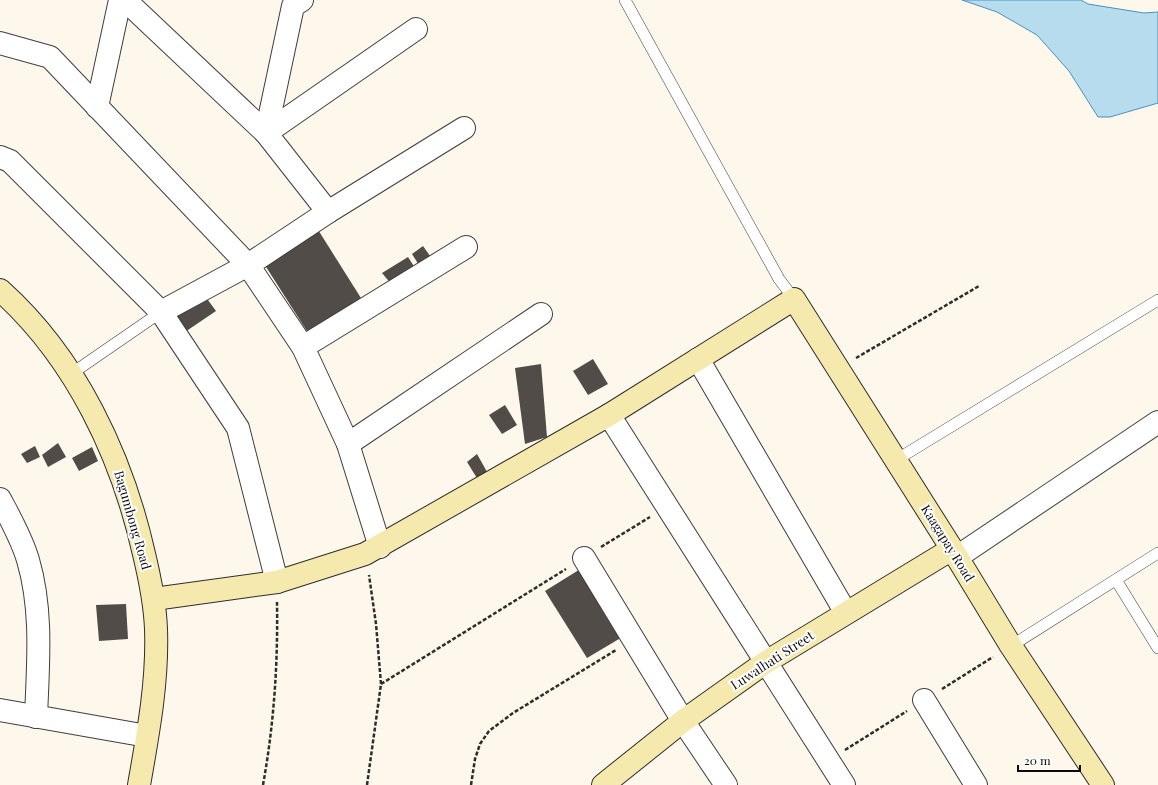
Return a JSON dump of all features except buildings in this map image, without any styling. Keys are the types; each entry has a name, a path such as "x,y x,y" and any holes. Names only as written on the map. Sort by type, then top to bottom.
{"street":[{"path":"97,106 120,0"},
{"path":"125,0 266,133 328,212"},
{"path":"266,133 293,6 302,0"},
{"path":"266,133 416,29"},
{"path":"0,43 50,57 248,265 303,347 348,444 373,550"},
{"path":"161,312 248,265 328,212 464,128"},
{"path":"3,164 161,312 238,428 277,582"},
{"path":"303,347 466,247"},
{"name":"Bagumbong Road","path":"0,290 19,307 37,328 71,374 90,407 118,469 141,540 154,599 156,630 155,663 147,736 139,785"},
{"path":"154,599 277,582 373,550 609,415 794,299"},
{"name":"Kaagapay Road","path":"794,299 1011,646 1103,785"},
{"path":"348,444 541,314"},
{"path":"698,359 846,613"},
{"path":"609,415 766,662 838,783"},
{"path":"954,553 1158,422"},
{"path":"0,499 28,560 37,603 39,655 36,716"},
{"name":"Luwalhati Street","path":"605,784 683,721 766,662 846,613 954,553"},
{"path":"584,558 683,721 726,785"},
{"path":"924,700 976,785"},
{"path":"0,710 147,736"}],"lane":[{"path":"624,0 779,278 794,299"},
{"path":"896,460 1158,300"},
{"path":"71,374 161,312"},
{"path":"1011,646 1158,553"},
{"path":"1116,580 1158,648"}],"path":[{"path":"838,368 979,286"},
{"path":"381,684 667,506"},
{"path":"367,785 381,684 376,624 373,550"},
{"path":"263,785 275,702 278,651 277,582"},
{"path":"471,785 475,759 480,744 488,731 513,713 633,639"}],"water":[{"path":"962,0 1081,0 1088,4 1144,13 1158,12 1158,103 1110,117 1098,117 1069,71 1037,35 997,12"}]}
